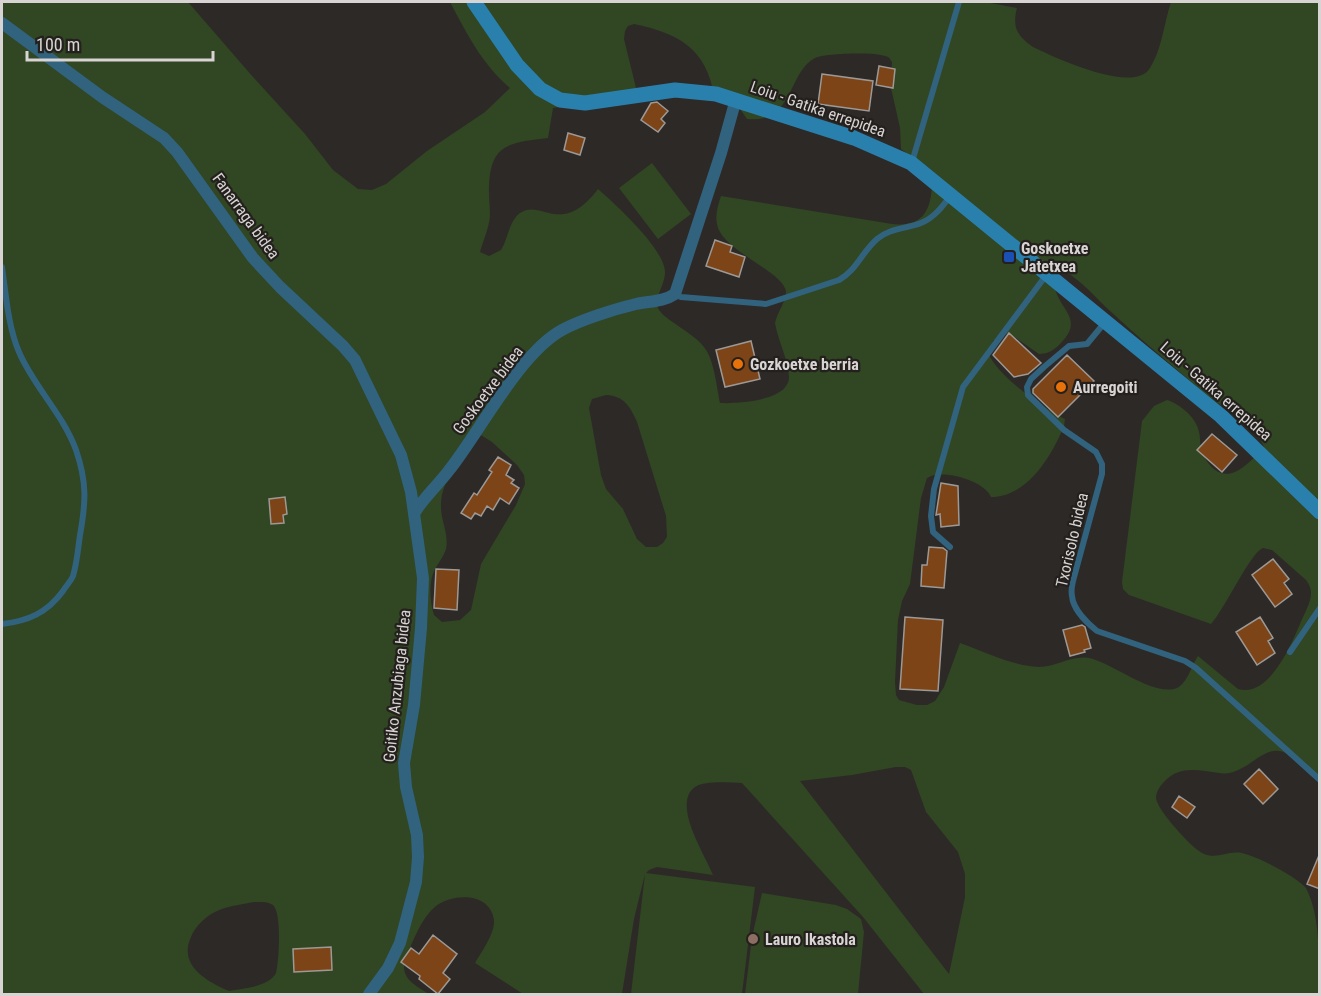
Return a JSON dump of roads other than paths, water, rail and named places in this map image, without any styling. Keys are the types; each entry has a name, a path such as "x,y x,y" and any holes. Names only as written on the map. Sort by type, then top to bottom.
{"street":[{"name":"Loiu - Gatika errepidea","path":"474,2 517,65 540,89 560,100 585,103 675,90 716,93 854,138 911,163 952,194 1221,416 1320,512"},
{"name":"Fanarraga bidea","path":"2,23 102,97 164,138 196,176 253,258 355,360 401,455 415,512"},
{"path":"675,294 721,153 736,99"},
{"name":"Goskoetxe bidea","path":"415,512 426,495 449,471 511,382 542,345 562,330 572,326 635,305 668,299 675,294"},
{"name":"Goitiko Anzubiaga bidea","path":"369,994 388,968 400,943 416,882 417,835 406,787 404,763 414,705 421,628 423,578 415,512"}],"lane":[{"path":"911,163 959,2"},
{"name":"Goskoetxe bidea","path":"675,294 681,297 766,304 839,280 848,275 868,247 878,238 927,219 942,207 952,194"},
{"path":"2,267 11,324 18,350 31,376 66,429 84,482 86,503 72,578 58,598 41,613 22,622 2,624"},
{"path":"950,548 933,532 931,516 934,489 963,387 968,377 1008,330 1048,273"},
{"name":"Txorisolo bidea","path":"1106,321 1087,344 1069,346 1030,379 1027,387 1028,395 1040,409 1096,452 1102,464 1102,474 1071,596 1078,611 1097,631 1185,661 1196,668 1320,780"},
{"path":"1290,652 1320,608"}],"place":[{"name":"Goskoetxe Jatetxea","path":"1009,257"},
{"name":"Gozkoetxe berria","path":"738,364"},
{"name":"Aurregoiti","path":"1061,387"},
{"name":"Lauro Ikastola","path":"753,939"}]}
